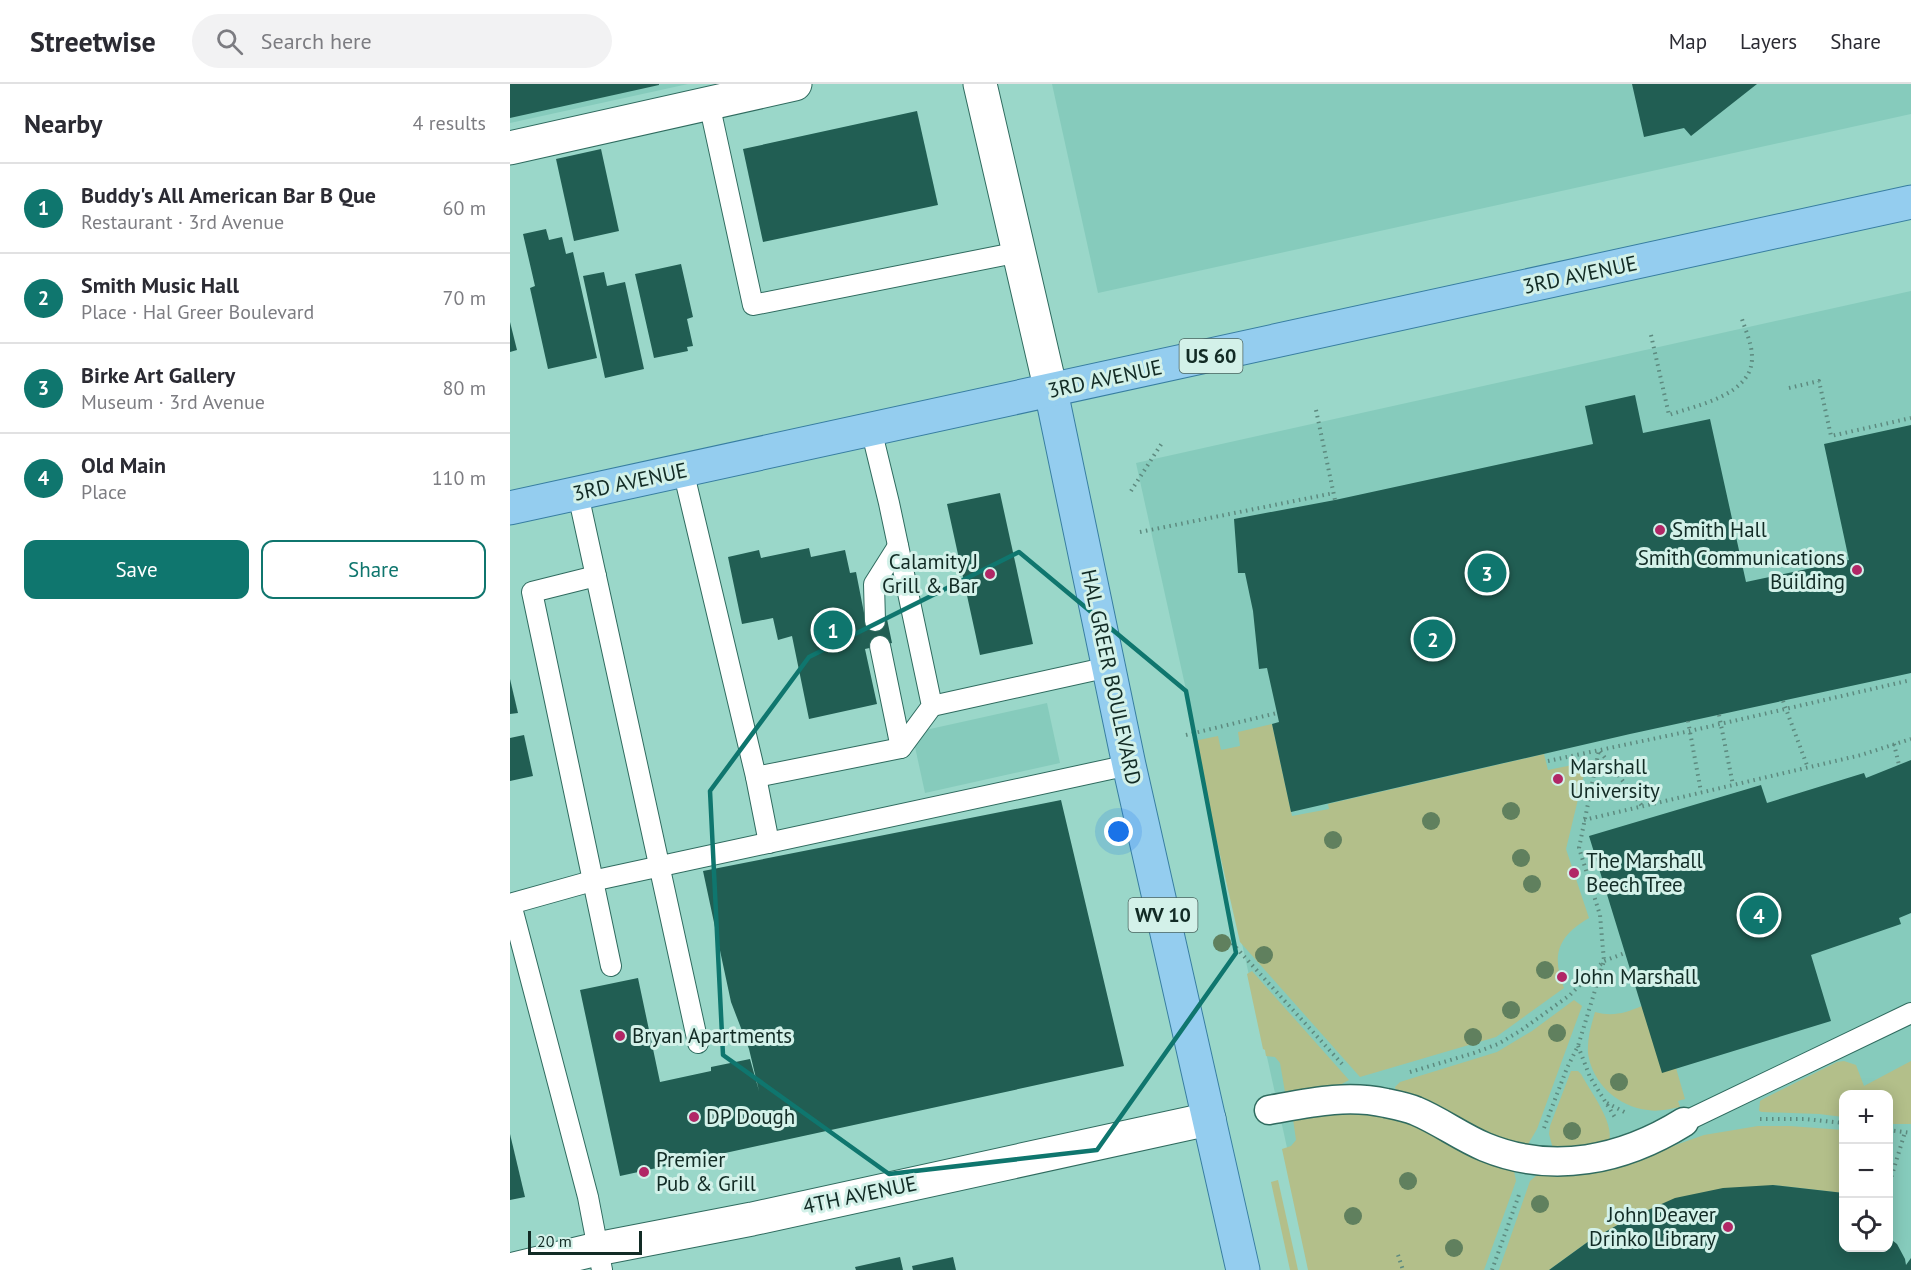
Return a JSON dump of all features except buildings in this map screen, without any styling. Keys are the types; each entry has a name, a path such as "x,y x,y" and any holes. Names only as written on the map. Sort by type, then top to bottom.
{"main road":[{"name":"3RD AVENUE","path":"510,508 1911,202"},
{"name":"HAL GREER BOULEVARD","path":"1051,391 1130,765 1243,1270"}],"street":[{"path":"510,148 795,84"},
{"name":"HAL GREER BOULEVARD","path":"980,84 1051,391"},
{"path":"1269,1110 1338,1099 1383,1102 1415,1111 1486,1148 1551,1163 1575,1162 1622,1152 1684,1122"},
{"name":"4TH AVENUE","path":"510,1270 600,1260 752,1219 1209,1119"}],"lane":[{"path":"710,103 753,305 1018,252"},
{"path":"871,429 932,706"},
{"path":"683,470 756,777 769,843"},
{"path":"578,494 698,1043"},
{"path":"875,621 874,584 898,546"},
{"path":"596,576 532,592 611,966"},
{"path":"880,646 901,748"},
{"path":"756,777 901,748 932,706 1109,667"},
{"path":"600,1260 588,1197 510,904 592,881 1130,765"},
{"path":"1684,1122 1911,1013"}],"path":[{"path":"1651,336 1669,415 1719,398 1742,384 1752,366 1753,354 1741,316"},
{"path":"1789,388 1819,381 1831,436 1911,418"},
{"path":"1316,410 1335,500"},
{"path":"1131,491 1162,443"},
{"path":"1140,532 1334,493"},
{"path":"1548,761 1911,680"},
{"path":"1783,701 1808,768"},
{"path":"1186,735 1277,713"},
{"path":"1719,714 1733,785"},
{"path":"1688,722 1701,792"},
{"path":"1584,820 1861,755 1911,739"},
{"path":"1894,744 1899,765"},
{"path":"1599,750 1642,806"},
{"path":"1492,1270 1567,1068 1578,1046 1604,961 1599,915 1579,848 1599,750"},
{"path":"1233,943 1361,1086 1361,1099"},
{"path":"1410,1072 1498,1044 1570,995 1604,961 1625,952"},
{"path":"1578,1046 1590,1077 1615,1117 1622,1152"},
{"path":"1893,1131 1911,1133"},
{"path":"1893,1172 1905,1132"},
{"path":"1398,1255 1403,1270"}],"highlighted area":[{"path":"1019,552 1186,691 1236,953 1097,1150 889,1174 723,1055 710,791 809,657"}],"shaded area":[{"path":"510,84 688,84 510,123"},
{"path":"1052,84 1911,84 1911,114 1098,293"},
{"name":"Marshall University","path":"1911,291 1911,1270 1314,1270 1136,463"},
{"path":"1047,703 1060,763 925,793 912,733"},
{"path":"1272,724 1292,816 1329,809 1328,804 1544,754 1548,770 1587,762 1566,849 1589,918 1570,932 1560,947 1558,966 1564,988 1496,1037 1360,1077 1240,942 1194,741 1218,736 1221,750 1240,746 1238,732"},
{"path":"1252,971 1349,1080 1340,1085 1285,1092 1280,1063 1275,1057 1266,1056 1263,1049 1247,974"},
{"path":"1574,1000 1582,1006 1537,1129 1527,1146 1497,1138 1396,1091 1395,1087 1400,1082 1497,1052 1532,1031"},
{"path":"1642,1006 1676,1068 1685,1099 1678,1101 1680,1107 1652,1111 1627,1104 1608,1092 1590,1064 1588,1043 1595,1012 1619,1014"},
{"path":"1844,1061 1856,1065 1864,1086 1911,1061 1911,1124 1893,1124 1893,1090 1839,1090 1839,1116 1759,1111 1760,1101 1837,1062"},
{"path":"1571,1071 1578,1071 1581,1074 1601,1107 1610,1134 1609,1142 1588,1147 1553,1149 1549,1134 1550,1126"},
{"path":"1325,1113 1363,1113 1396,1119 1429,1132 1486,1162 1514,1171 1516,1181 1484,1270 1308,1270 1282,1149 1291,1146 1296,1140 1293,1119"},
{"path":"1758,1126 1839,1130 1839,1193 1773,1185 1630,1218 1589,1241 1549,1270 1499,1270 1530,1181 1537,1175 1580,1175 1599,1172 1704,1135"},
{"path":"1278,1180 1298,1270 1290,1270 1271,1182"}],"place":[{"name":"Smith Hall","path":"1660,530"},
{"name":"Smith Communications Building","path":"1857,570"},
{"name":"Birke Art Gallery","path":"1487,573"},
{"name":"Calamity J Grill & Bar","path":"990,574"},
{"name":"Buddy's All American Bar B Que","path":"833,630"},
{"name":"Smith Music Hall","path":"1433,639"},
{"name":"Marshall University","path":"1558,779"},
{"name":"The Marshall Beech Tree","path":"1574,873"},
{"name":"Old Main","path":"1759,915"},
{"name":"John Marshall","path":"1562,977"},
{"name":"Bryan Apartments","path":"620,1036"},
{"name":"DP Dough","path":"694,1117"},
{"name":"Premier Pub & Grill","path":"644,1172"},
{"name":"John Deaver Drinko Library","path":"1728,1227"}]}
